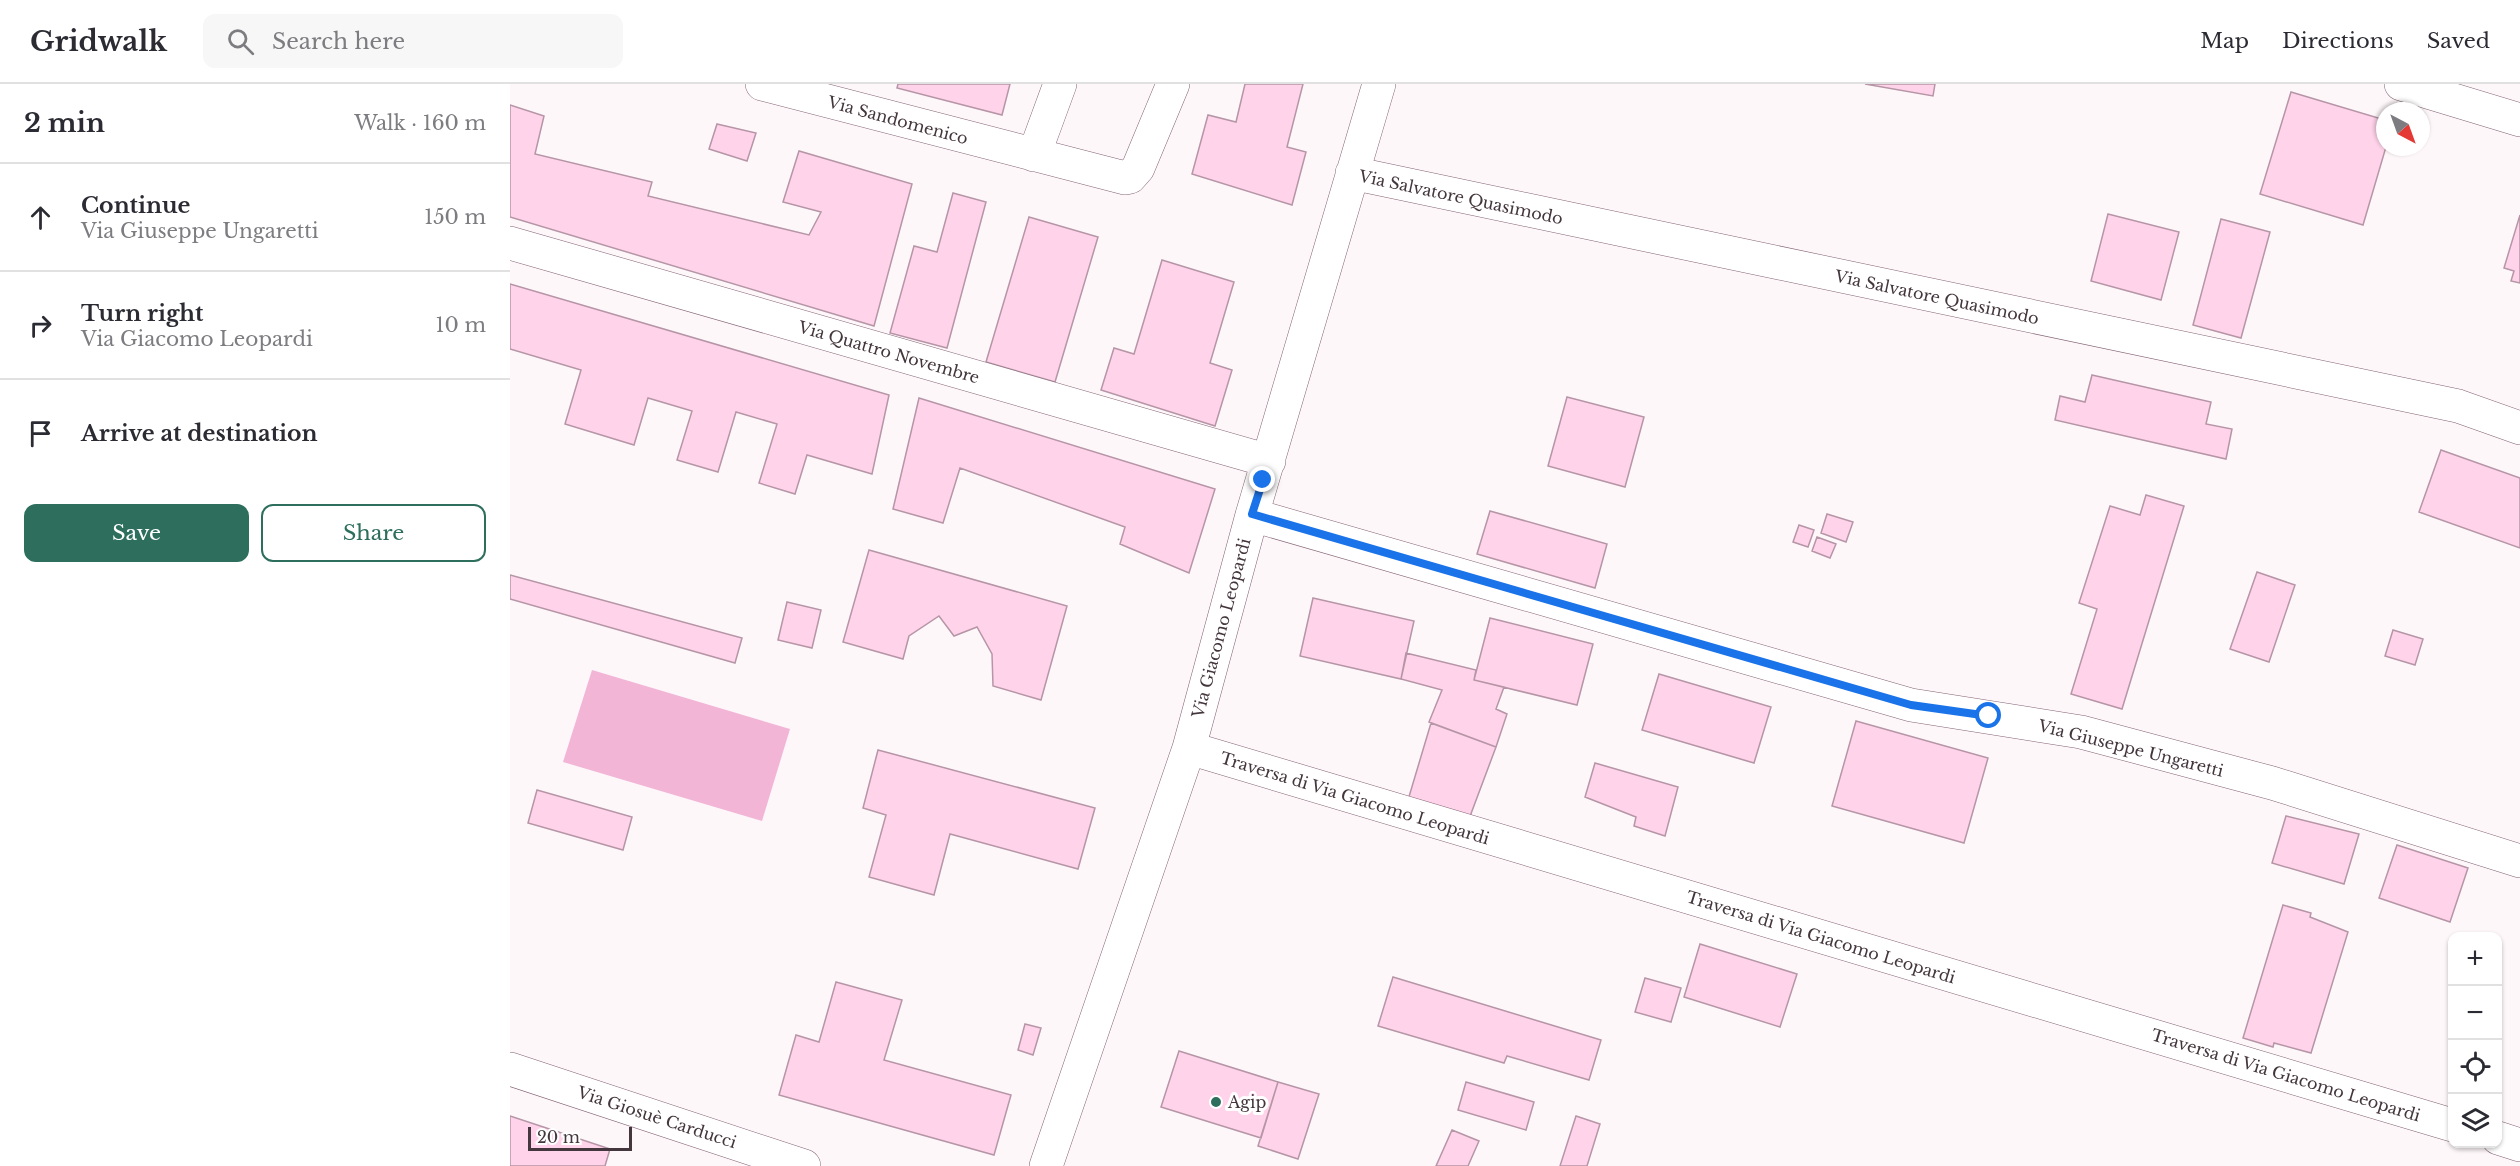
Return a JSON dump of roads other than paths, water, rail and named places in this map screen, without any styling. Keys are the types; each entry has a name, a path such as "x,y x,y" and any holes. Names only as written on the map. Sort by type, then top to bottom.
{"street":[{"name":"Via Sandomenico","path":"762,84 1119,178 1130,177 1138,168 1173,84"},
{"path":"1034,155 1060,84"},
{"name":"Via Giacomo Leopardi","path":"1046,1166 1189,748 1252,514 1379,84"},
{"path":"2401,84 2520,120"},
{"name":"Via Salvatore Quasimodo","path":"1352,173 2458,406 2520,429"},
{"name":"Via Quattro Novembre","path":"510,243 1269,461"},
{"name":"Via Giuseppe Ungaretti","path":"1252,514 1911,705 2081,732 2272,783 2520,861"},
{"name":"Traversa di Via Giacomo Leopardi","path":"1189,748 2448,1124"},
{"name":"Via Giosuè Carducci","path":"510,1068 804,1166"},
{"path":"2502,1139 2520,1145"}],"place":[{"name":"Agip","path":"1216,1102"}]}
